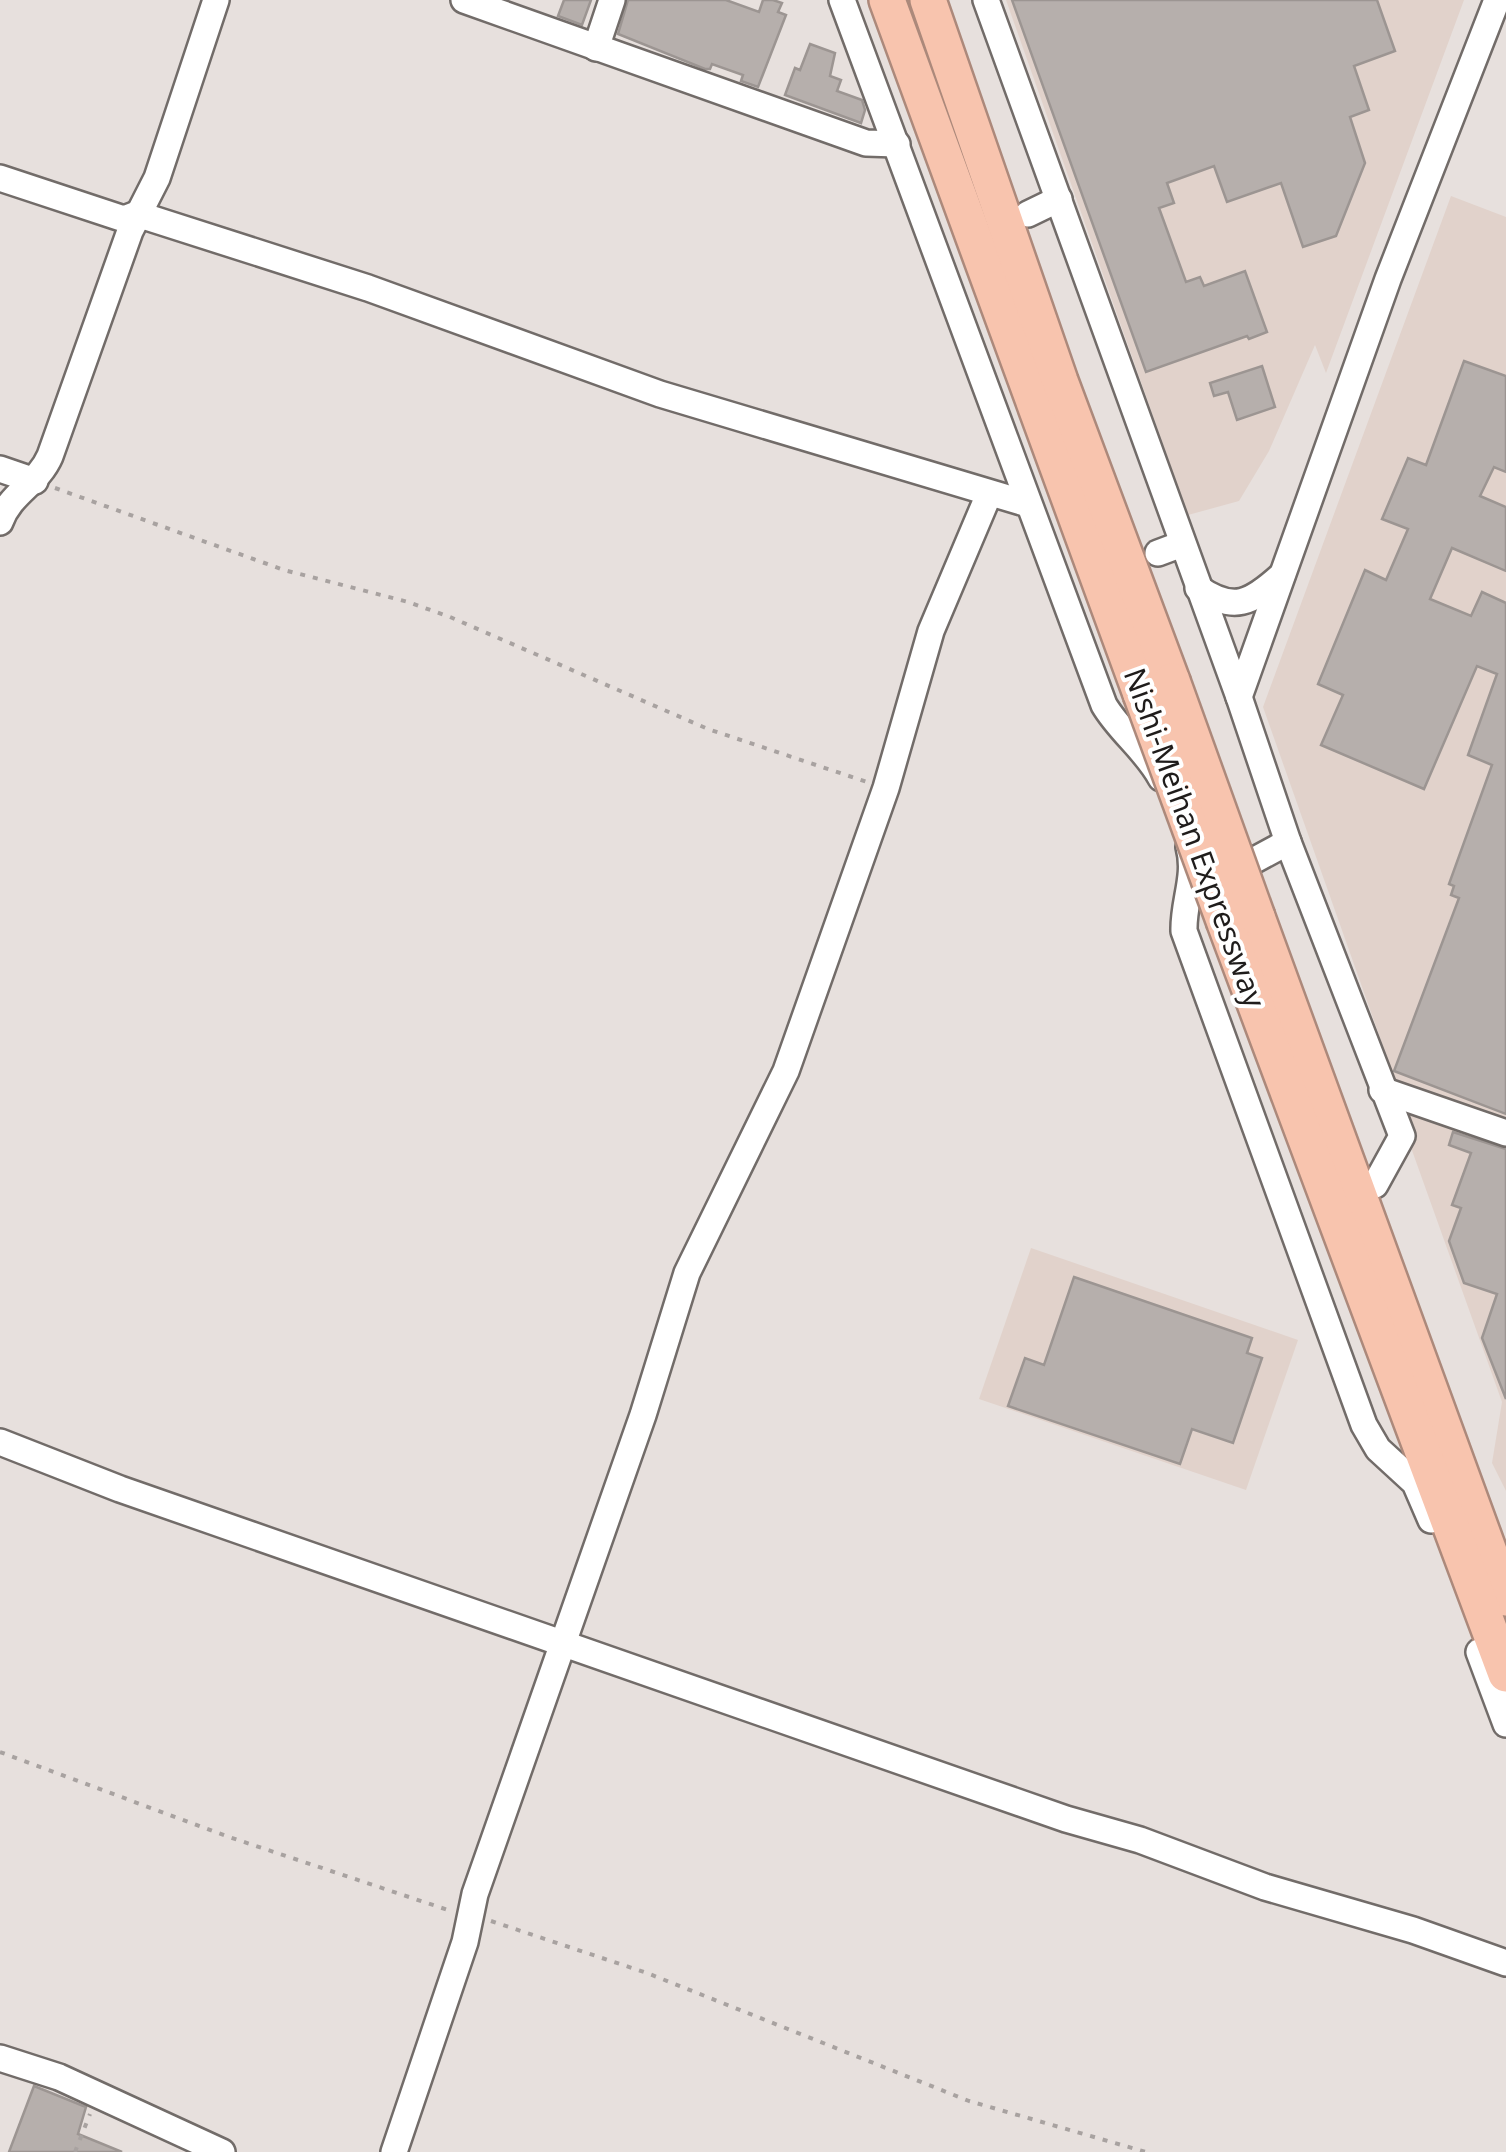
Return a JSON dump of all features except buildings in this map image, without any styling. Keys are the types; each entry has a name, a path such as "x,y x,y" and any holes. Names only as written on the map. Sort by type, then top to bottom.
{"highway":[{"name":"Nishi-Meihan Expressway","path":"887,0 1156,687 1420,1398 1506,1598"},
{"name":"Nishi-Meihan Expressway","path":"928,0 1060,381 1156,687"},
{"name":"Nishi-Meihan Expressway","path":"1420,1398 1506,1674"}],"street":[{"path":"0,522 10,500 35,481 50,456 137,214 158,178 216,0"},
{"path":"464,0 492,5 596,48 866,143 898,144"},
{"path":"596,48 612,0"},
{"path":"842,0 898,144 922,177 1104,705 1159,774 1190,851 1193,865 1183,913 1184,931 1370,1440 1415,1483 1422,1497 1506,1724"},
{"path":"986,0 1240,697 1288,842 1402,1136 1375,1186"},
{"path":"1240,697 1388,279 1496,0"},
{"path":"0,178 124,219 137,214 368,288 660,394 989,494 1040,517"},
{"path":"1028,214 1059,199"},
{"path":"0,468 35,481"},
{"path":"394,2152 465,1942 475,1894 643,1415 688,1273 786,1071 886,788 931,632 989,494"},
{"path":"1158,553 1182,544"},
{"path":"1198,588 1216,601 1236,604 1282,576"},
{"path":"1187,896 1288,842"},
{"path":"1382,1090 1506,1132"},
{"path":"1324,1314 1338,1282"},
{"path":"0,1442 120,1489 1066,1820 1140,1840 1265,1887 1427,1935 1506,1964"},
{"path":"0,2058 59,2077 222,2152"}],"path":[{"path":"35,481 284,570 450,617 708,729 886,788"},
{"path":"0,1752 422,1903 537,1934 647,1973 969,2101 1146,2152"},
{"path":"75,2152 98,2096"}],"shaded area":[{"path":"1006,0 1464,0 1326,373 1315,345 1269,451 1239,501 1188,515"},
{"path":"1451,196 1506,217 1506,1491 1492,1463 1502,1402 1409,1142 1407,1114 1263,707"},
{"path":"1031,1248 1298,1340 1246,1490 979,1399"}]}
